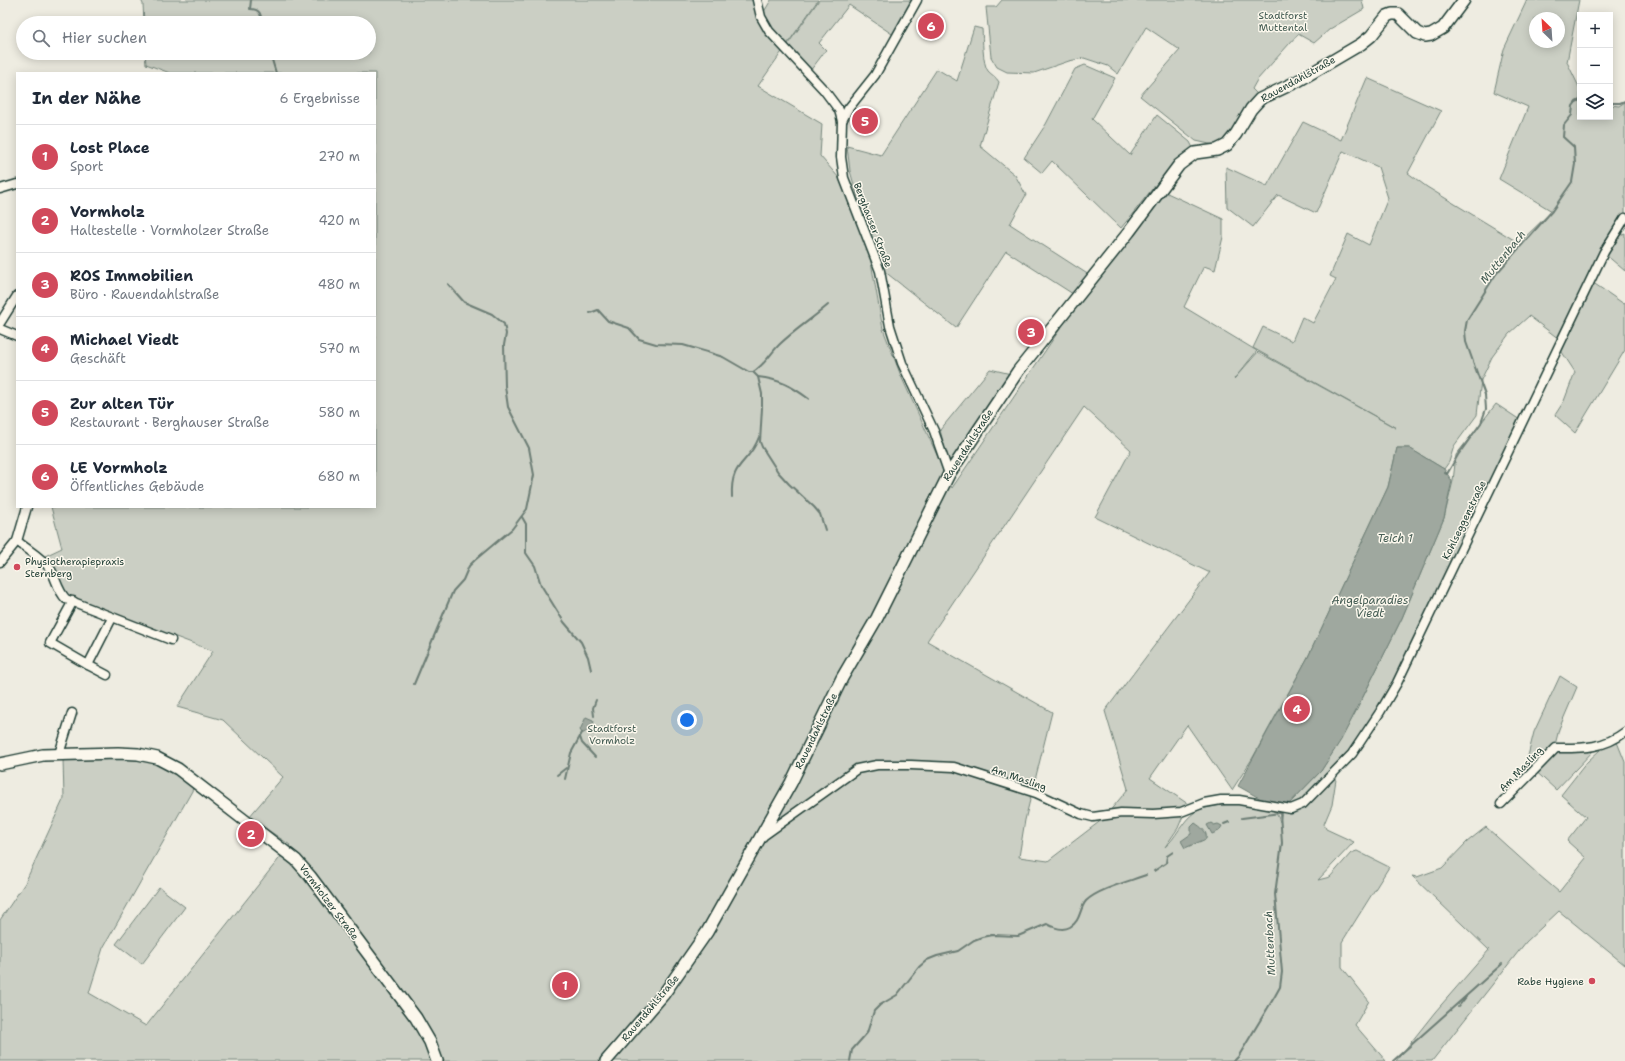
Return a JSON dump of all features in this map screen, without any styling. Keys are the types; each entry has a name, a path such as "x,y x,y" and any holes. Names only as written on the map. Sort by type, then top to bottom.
{"street":[{"name":"Berghauser Straße","path":"757,0 761,17 769,31 839,110 842,121 841,157 844,178 880,271 890,326 902,363 934,431 949,474"},
{"path":"842,121 848,109 875,74 917,0"},
{"name":"Rauendahlstraße","path":"606,1061 663,996 711,925 758,839 791,783 842,678 877,618 949,474 1018,371 1129,232 1184,160 1195,153 1217,150 1227,145 1236,134 1251,109 1260,99 1298,81 1361,44 1371,36 1387,16 1398,14 1417,33 1425,36 1431,35 1443,28 1464,0"},
{"path":"0,189 16,184"},
{"name":"Kohlseggenstraße","path":"1291,809 1303,804 1352,754 1397,683 1604,252 1625,218"},
{"path":"0,323 16,298"},
{"path":"0,329 16,336"},
{"path":"0,562 17,541 27,508"},
{"path":"17,541 46,564 51,570 62,595 112,618 171,640"},
{"path":"73,601 50,643 107,675"},
{"path":"88,665 112,618"},
{"path":"59,754 72,713"},
{"name":"Am Masling","path":"1501,804 1556,748 1585,748 1604,745 1616,740 1625,732"},
{"name":"Vormholzer Straße","path":"0,764 43,754 138,754 164,760 195,781 287,852 310,876 416,1018 430,1042 437,1061"},
{"name":"Am Masling","path":"758,839 812,799 857,769 877,765 911,765 954,768 1036,793 1081,814 1093,817 1121,813 1153,814 1181,812 1204,803 1221,800 1239,800 1291,809"}],"green space":[{"name":"Stadtforst Vormholz","path":"141,0 753,0 758,22 771,0 818,0 758,86 822,124 820,156 839,178 869,251 883,329 901,376 952,488 1075,307 1165,192 1223,219 1223,237 1215,270 1204,266 1184,307 1257,351 1234,379 1258,352 1396,428 1253,348 1263,327 1292,341 1302,317 1313,323 1336,279 1330,276 1348,234 1369,245 1388,198 1378,167 1343,151 1316,213 1278,195 1253,227 1227,207 1226,167 1267,186 1303,122 1341,140 1367,78 1441,111 1408,173 1427,187 1519,243 1552,211 1499,179 1528,107 1494,92 1504,49 1527,0 1579,0 1567,62 1577,83 1577,120 1613,120 1613,105 1619,106 1625,102 1625,214 1559,339 1529,316 1509,334 1492,357 1481,380 1477,415 1454,446 1449,462 1444,469 1409,448 1397,448 1388,487 1308,657 1252,759 1232,790 1187,725 1150,778 1188,804 1178,828 1165,847 1190,816 1201,809 1210,807 1232,804 1255,804 1270,808 1278,816 1280,822 1282,811 1321,771 1341,739 1402,618 1444,518 1453,481 1456,455 1496,404 1520,420 1405,662 1370,722 1337,773 1332,805 1324,824 1326,829 1354,842 1318,880 1330,877 1351,853 1357,851 1389,867 1342,942 1342,967 1369,1001 1355,1025 1386,1061 0,1061 0,920 25,883 64,798 63,759 148,759 170,769 194,785 103,948 89,993 146,1026 290,845 249,817 283,777 223,720 177,707 213,651 67,596 45,556 62,548 51,508 376,508 376,72 167,72 146,64 146,60 376,60 376,16 144,16 143,4","holes":["1084,407 1131,450 1095,517 1210,572 1105,711 1128,789 1103,819 1048,861 1019,857 1025,820 1052,712 927,641"]},
{"path":"819,0 915,0 895,36 849,5 819,43 826,50 810,71 788,44"},
{"name":"Stadtforst Muttental","path":"1002,0 1362,0 1364,9 1330,29 1314,43 1298,34 1257,80 1252,89 1257,94 1228,136 1222,142 1214,145 1196,141 1140,96 1180,50 1146,27 1118,74 1108,66 1084,58 1069,61 1034,73 1007,72 997,67 991,57 986,7 996,7"},
{"path":"974,27 982,29 986,67 999,82 980,146 1015,175 1026,195 1010,224 1089,275 1073,294 1006,251 956,328 884,271 863,216 850,171 847,146 881,155 937,69 957,81"},
{"path":"1085,65 1115,78 1092,119 1130,155 1157,115 1190,142 1193,148 1164,175 1121,228 1052,161 1042,173 1024,158 1046,124 1075,69"},
{"path":"1625,233 1625,271 1605,254 1616,237"},
{"path":"1592,282 1624,304 1625,302 1625,350 1575,433 1555,415 1564,401 1575,372 1560,349"},
{"path":"990,369 1011,374 949,464 940,430"},
{"path":"1560,676 1577,687 1559,729 1554,749 1595,749 1556,790 1531,767 1524,772 1534,732"},
{"path":"1617,742 1625,762 1625,965 1559,911 1526,942 1432,1061 1396,1061 1435,1012 1489,950 1412,876 1417,877 1442,868 1467,842 1486,827 1559,892 1586,858 1567,841 1586,817 1561,795 1587,762 1601,749"},
{"path":"159,887 185,907 142,964 116,944"}],"water":[{"name":"Angelparadies Viedt","path":"1397,448 1409,448 1444,469 1452,481 1444,518 1402,618 1341,740 1321,771 1282,811 1238,786 1308,657 1388,487"},
{"path":"586,717 594,722 591,727 582,733 580,730"},
{"path":"1195,823 1205,832 1206,839 1185,848 1181,841 1191,834 1191,827"},
{"path":"1211,823 1222,826 1219,831 1212,834 1207,825"}],"waterway":[{"path":"251,0 250,9 258,11 260,16"},
{"path":"272,60 276,72"},
{"name":"Muttenbach","path":"1613,103 1625,101"},
{"name":"Muttenbach","path":"1445,473 1447,474 1458,455 1481,423 1486,409 1485,395 1466,342 1465,331 1467,320 1496,274 1552,211 1572,182 1575,164 1574,147 1563,137 1564,125 1572,115 1573,106 1577,102"},
{"path":"414,684 453,591 463,580 469,566 512,529 527,509 534,475 529,448 508,407 505,386 504,345 506,334 504,324 492,314 464,302 448,284"},
{"path":"753,372 761,366 777,347 787,338 828,305"},
{"path":"590,313 598,310 608,321 629,328 639,339 656,344 683,345 723,357 749,372 753,372 758,377 762,394 760,442 762,447 778,472 820,514 825,530"},
{"path":"758,377 785,384 809,399"},
{"path":"732,497 734,476 755,446 759,437"},
{"path":"522,517 526,524 526,553 535,566 541,585 564,622 581,642 588,657 591,670"},
{"path":"594,716 593,708 596,700"},
{"path":"565,779 571,753 582,733"},
{"path":"580,737 582,743 595,757"},
{"path":"557,775 566,768"},
{"name":"Muttenbach","path":"1234,1061 1238,1057 1280,987 1282,972 1275,894 1282,843 1280,813 1242,818"},
{"path":"1224,824 1229,822"},
{"path":"1154,871 1166,863 1167,856 1173,852"},
{"path":"850,1061 852,1050 867,1033 874,1011 880,1005 897,995 919,967 927,960 958,951 974,940 982,937 992,935 1018,936 1047,924 1064,929 1070,927 1076,922 1084,904 1091,897 1106,889 1146,875"},
{"path":"1393,1061 1502,964"},
{"path":"1458,1007 1466,997"}],"place":[{"name":"LE Vormholz","path":"931,26"},
{"name":"Zur alten Tür","path":"865,121"},
{"name":"ROS Immobilien","path":"1031,332"},
{"name":"Physiotherapiepraxis Sternberg","path":"17,567"},
{"name":"Michael Viedt","path":"1297,709"},
{"name":"Vormholz","path":"251,834"},
{"name":"Rabe Hygiene","path":"1592,981"},
{"name":"Lost Place","path":"565,985"}],"water label":[{"name":"Teich 1","path":"1395,538"}]}
